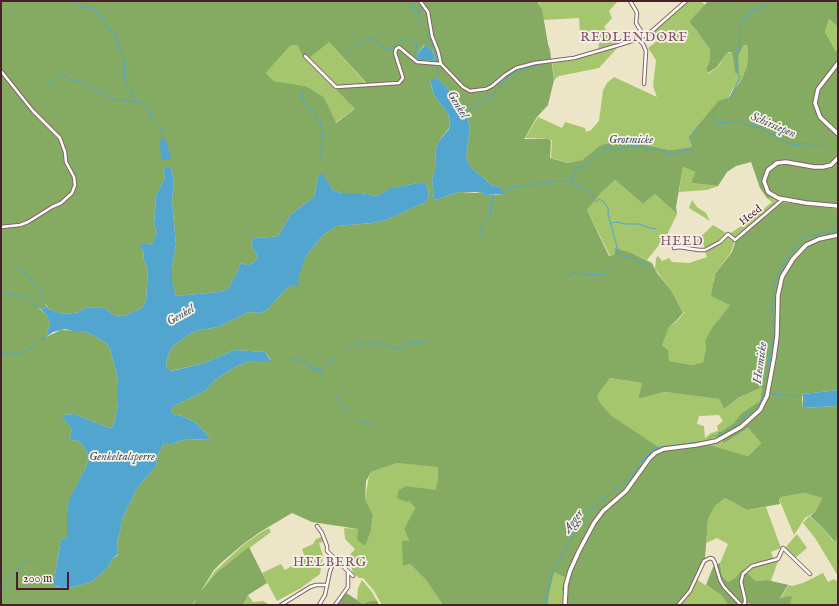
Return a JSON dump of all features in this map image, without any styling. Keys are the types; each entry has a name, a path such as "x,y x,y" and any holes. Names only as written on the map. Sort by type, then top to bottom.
{"main road":[{"path":"838,62 828,75 815,97 815,106 821,119 838,134"},
{"path":"838,158 831,165 823,167 783,162 772,165 765,175 766,186 772,196 806,203 838,206"},
{"path":"566,605 566,585 570,571 594,523 603,511 626,492 649,459 655,453 664,449 696,446 716,441 741,427 760,410 766,400 769,390 777,336 778,295 782,277 793,258 806,245 819,239 838,235"}],"street":[{"path":"420,1 428,12 432,36 441,64 463,87 470,91 486,89 516,68 535,63 574,58 638,39 652,31 686,1"},
{"path":"630,1 637,13 636,23 644,36"},
{"path":"638,39 643,44 646,51 644,84"},
{"path":"305,56 336,87 399,83 403,78 395,53 396,49 399,47 417,62 441,64"},
{"path":"1,71 34,111 60,138 65,152 66,162 75,180 72,194 62,203 52,207 28,222 1,228"},
{"name":"Heed","path":"674,248 679,247 705,250 720,242 728,234 735,240 783,199"},
{"path":"317,526 322,533 327,546 327,551 353,576"},
{"path":"678,605 690,591 705,560 710,558 714,561 722,583 742,605 745,601 741,582 743,574 752,566 778,559 783,548 810,574"},
{"path":"319,605 325,595 330,571 335,560"},
{"path":"335,605 348,586 348,572"},
{"path":"281,605 310,587 316,585 327,585"}],"green space":[{"path":"1,1 539,1 538,3 542,9 550,50 554,80 548,105 537,117 524,139 549,139 551,141 550,158 568,163 582,160 599,146 616,141 632,142 670,150 693,147 689,137 718,101 729,98 741,81 747,66 747,45 744,45 738,56 739,73 735,73 732,53 730,52 727,53 717,67 708,73 706,69 710,60 710,50 689,22 708,1 838,1 838,27 829,19 825,32 835,50 838,52 838,205 796,201 774,196 768,190 765,182 767,169 763,183 767,191 774,198 767,198 760,188 751,162 736,166 727,172 718,186 691,183 695,172 683,167 676,207 677,214 655,194 643,204 615,180 602,192 587,210 609,256 614,255 615,248 632,253 652,263 657,273 671,290 683,313 669,327 662,346 668,350 669,361 693,365 703,362 706,349 705,341 712,328 730,305 711,296 715,274 732,252 736,240 747,229 782,202 838,209 838,390 803,394 802,398 803,408 838,406 838,540 834,541 810,516 815,512 822,498 804,493 781,497 779,499 780,504 747,510 725,498 715,506 708,519 705,558 690,591 677,605 566,605 566,592 570,577 565,592 565,602 562,589 565,577 554,572 547,605 443,605 426,580 410,564 403,566 402,541 409,541 404,529 415,508 409,501 407,502 397,498 399,490 406,486 435,490 438,479 438,467 397,463 371,472 366,481 365,499 373,515 371,530 365,546 357,540 358,529 312,522 292,513 260,532 221,563 214,570 201,591 216,573 249,547 267,583 248,595 243,605 193,605 197,598 192,605 1,605","holes":["329,42 369,86 336,89 355,109 336,123 324,97 306,86 274,81 266,73 290,46 297,45 303,56 304,55 309,58","424,45 432,50 435,58 434,61 419,60 417,54","436,78 446,86 461,110 464,111 470,128 466,157 471,168 491,185 500,187 503,194 484,195 481,192 460,192 438,200 434,199 432,179 435,170 436,149 438,142 449,128 450,123 448,114 434,95 430,82","166,167 171,167 174,182 172,201 176,244 172,267 172,282 176,296 219,292 228,289 241,263 247,265 253,263 258,257 251,245 255,237 263,238 278,236 291,214 314,197 318,177 322,174 333,190 342,193 361,193 377,196 392,188 425,183 429,195 426,202 386,220 372,223 337,226 324,234 306,256 296,282 301,286 288,287 267,310 260,313 249,312 218,327 191,333 173,346 166,362 167,368 170,371 201,364 235,350 265,352 271,360 247,362 237,366 215,380 205,391 174,406 171,410 172,414 182,416 196,423 211,440 186,439 174,443 164,443 158,455 156,466 138,487 123,517 117,544 118,555 113,558 108,567 91,582 69,588 53,586 61,539 66,538 67,536 67,511 69,501 89,458 82,444 79,441 71,440 72,429 67,422 62,419 65,415 74,414 109,428 112,427 118,405 118,379 110,349 107,344 84,331 61,330 46,337 50,323 46,314 38,308 42,309 45,307 45,304 49,309 68,314 79,312 85,308 103,307 114,315 124,316 142,308 146,301 148,270 144,260 143,250 140,246 146,243 153,245 155,244 154,238 157,232 154,224 156,195 165,178 163,170","610,378 642,383 638,399 665,392 719,399 724,409 738,398 762,387 760,401 741,414 734,423 721,432 718,432 716,441 722,439 723,444 748,428 761,443 748,456 710,445 669,447 661,449 612,416 601,404 597,396"]},
{"path":"544,1 618,1 609,11 612,18 604,27 618,45 598,51 598,31 580,33 579,18 543,20 542,9 538,3"},
{"path":"687,1 701,1 705,5 689,22 710,50 710,60 706,69 708,74 718,67 727,53 732,53 735,73 738,56 744,45 747,45 748,53 747,66 741,81 733,89 728,98 718,102 689,137 694,147 670,150 632,142 599,146 582,160 569,163 551,158 552,141 550,139 525,138 538,117 562,128 565,122 585,128 586,132 591,130 599,121 603,90 607,83 614,77 657,97 653,86 656,60 648,48 657,41 652,32"},
{"path":"829,19 838,27 838,52 835,50 825,32"},
{"path":"329,42 369,87 337,89 355,109 335,123 324,97 306,86 274,81 266,73 290,46 297,45 303,55"},
{"path":"619,46 599,68 559,76 554,80 552,61 574,58"},
{"path":"683,167 695,172 691,183 718,186 707,190 679,192"},
{"path":"615,180 643,204 655,194 677,214 667,235 647,260 632,253 615,249 614,255 610,256 587,210 602,192"},
{"path":"767,198 779,200 769,211 735,239 729,234 749,221 772,202"},
{"path":"692,200 697,207 706,213 710,221 689,208"},
{"path":"713,225 728,234 720,242 705,249 703,243 692,245"},
{"path":"728,235 735,240 731,252 712,278 715,274 713,281 730,305 705,341 706,349 703,362 693,365 669,361 662,346 669,327 685,312 683,313 671,290 655,269 656,258 658,256 662,261 669,258 672,262 689,263 707,257 705,250"},
{"path":"610,378 642,383 638,399 665,392 719,399 724,409 738,398 762,387 760,401 722,438 695,445 565,576 565,605 543,605 548,575 656,447 612,416 601,404 597,396","holes":["719,415 723,421 717,426 718,431 711,433 705,438 704,426 697,424 699,416"]},
{"path":"748,428 761,443 748,456 710,445 722,440 723,444"},
{"path":"397,463 438,466 438,479 435,491 406,486 409,501 415,508 404,529 409,541 403,566 410,564 426,580 443,605 382,605 374,591 363,578 359,578 353,573 349,556 355,549 345,539 344,528 371,530 373,515 365,499 369,476 371,472"},
{"path":"804,493 822,498 815,512 805,518 794,535 779,499 781,497"},
{"path":"725,498 747,510 766,507 781,548 771,552 774,560 778,561 771,581 792,586 803,583 823,573 828,582 834,579 838,582 838,605 789,605 790,604 780,599 788,586 767,580 756,581 743,569 735,578 728,582 722,576 720,563 728,544 717,538 706,543 708,519 715,506"},
{"path":"809,516 823,528 833,541 838,540 838,576 815,538 803,523"},
{"path":"269,528 271,532 216,573 200,593 215,571 242,546"},
{"path":"797,534 807,548 795,558 785,548"},
{"path":"324,536 326,541 319,543 323,556 320,574 301,588 277,601 262,573 281,564 285,570 304,559 302,549 313,544 316,539"},
{"path":"720,563 722,576 728,582 735,578 743,569 756,581 767,580 788,585 780,598 792,596 790,604 751,605 749,603 746,605 728,605 722,596 706,585 713,567"},
{"path":"696,579 722,596 728,605 679,605 691,591"},
{"path":"362,580 377,601 363,604 357,600 358,588"},
{"path":"345,592 363,604 371,601 377,601 379,605 336,605"},
{"path":"248,595 253,602 263,601 270,605 243,605"}],"water":[{"path":"425,45 432,50 435,58 434,61 419,60 417,54"},
{"path":"436,78 446,86 461,110 464,110 468,120 470,128 466,157 471,168 491,185 500,187 504,194 484,195 481,192 460,192 438,200 434,199 432,179 435,170 436,149 438,142 449,129 450,123 448,114 434,95 430,81"},
{"path":"165,138 171,157 170,160 161,160 160,142"},
{"name":"Genkeltalsperre","path":"166,167 171,167 174,182 172,201 176,244 172,267 172,281 176,296 219,292 228,289 241,263 247,265 253,263 258,257 251,245 255,237 263,238 278,236 291,214 314,197 318,177 322,173 333,190 342,193 361,193 377,196 391,188 425,183 429,195 426,202 386,220 372,223 337,226 324,234 306,256 297,281 301,286 288,287 267,310 260,313 249,312 218,327 191,333 173,346 166,362 167,368 171,371 201,364 235,350 265,352 271,361 247,362 237,366 215,380 205,391 174,406 171,410 172,414 182,416 196,423 211,440 186,439 174,443 164,443 158,455 156,466 138,487 123,517 117,544 118,554 113,558 108,567 91,582 69,588 53,586 61,539 66,538 67,536 67,511 69,500 89,458 79,441 71,440 72,429 64,419 61,420 65,415 74,414 109,428 112,427 118,405 118,379 110,349 107,344 84,331 77,332 65,329 53,332 46,337 50,323 46,314 38,307 42,309 45,307 44,304 49,309 68,314 79,312 85,308 103,307 114,315 124,316 142,308 146,301 148,270 144,260 143,250 139,245 146,243 154,244 154,238 157,232 154,224 156,195 165,178 163,170"},
{"path":"838,390 838,406 803,408 803,394"}],"waterway":[{"path":"74,1 82,7 86,6 93,9 104,20 109,31 113,29 119,45 118,47 124,57 125,81 128,88 131,90 134,98 146,106 151,114 150,116 162,130 162,142"},
{"name":"Genkel","path":"412,1 411,4 415,5 412,9 419,13 417,17 429,32 427,35 437,54 437,62"},
{"name":"Grotmicke","path":"727,99 730,97 740,78 737,71 740,26 743,23 743,20 754,9 763,9 768,1"},
{"name":"Genkel","path":"419,13 422,6"},
{"path":"346,54 369,38 372,38 385,48 390,49 400,41 406,39"},
{"path":"409,41 417,45 415,54 417,59 419,59"},
{"path":"499,87 509,75 531,66 538,66"},
{"name":"Genkel","path":"436,78 438,73 437,67"},
{"path":"59,74 65,75 67,78"},
{"path":"46,88 56,76"},
{"path":"70,79 79,81 85,85"},
{"path":"88,86 113,99 138,102"},
{"path":"466,114 471,108 477,107 479,102 490,97 496,90"},
{"path":"302,91 302,98 308,107 312,109 317,120 320,122 323,135 321,145 323,148 319,163"},
{"name":"Grotmicke","path":"502,193 508,191 512,187 531,185 542,181 550,183 552,181 565,182 569,179 571,181 577,168 586,165 595,155 604,151 604,147 615,150 635,146 655,150 659,149 667,153 666,155 686,150 688,151 694,144 689,138 699,125 725,99"},
{"name":"Grotmicke","path":"709,115 713,116 714,120"},
{"name":"Schirsiepen","path":"716,122 742,121 747,125 761,128 794,145 806,143 816,146 822,145"},
{"path":"571,181 573,185 590,192 596,202 599,199 603,201 608,208 608,214 617,247 618,258 615,261"},
{"path":"480,235 483,225 490,217 490,206 493,194"},
{"path":"610,223 618,222 625,224 639,224 656,229"},
{"name":"Hesmicke","path":"774,330 774,314 772,312 774,296 773,289 779,272 786,259 803,238 820,234 822,232 830,232 838,228"},
{"path":"617,252 621,255 633,258 648,267"},
{"path":"584,274 602,275 614,264"},
{"path":"15,268 19,268 29,276 42,294"},
{"path":"567,277 574,273 581,274"},
{"path":"1,291 10,295 19,295 28,300"},
{"path":"42,298 44,304"},
{"path":"31,302 38,307"},
{"name":"Hesmicke","path":"768,381 769,356 772,348 774,333"},
{"path":"41,340 46,337"},
{"path":"430,340 438,339"},
{"path":"357,345 374,342 399,349 409,343 427,341"},
{"path":"1,352 17,355 31,348 38,342"},
{"path":"287,359 301,361 318,369 323,369 333,358 338,358 352,347"},
{"path":"311,367 314,370 319,371 322,378"},
{"path":"323,382 335,394 344,407 359,420 373,425"},
{"name":"Hesmicke","path":"764,394 767,388"},
{"name":"Agger","path":"772,394 798,396"},
{"name":"Agger","path":"639,464 653,450 659,447 707,441 712,436 724,434 739,423 760,403 765,395"},
{"name":"Agger","path":"547,605 546,598 552,574 571,539 592,509 629,478 631,480 638,465"},
{"name":"Genkel","path":"1,590 12,578 23,562 30,561"}],"district":[{"name":"REDLENDORF","path":"634,38"},
{"name":"HEED","path":"682,242"},
{"name":"HELBERG","path":"330,563"}]}
